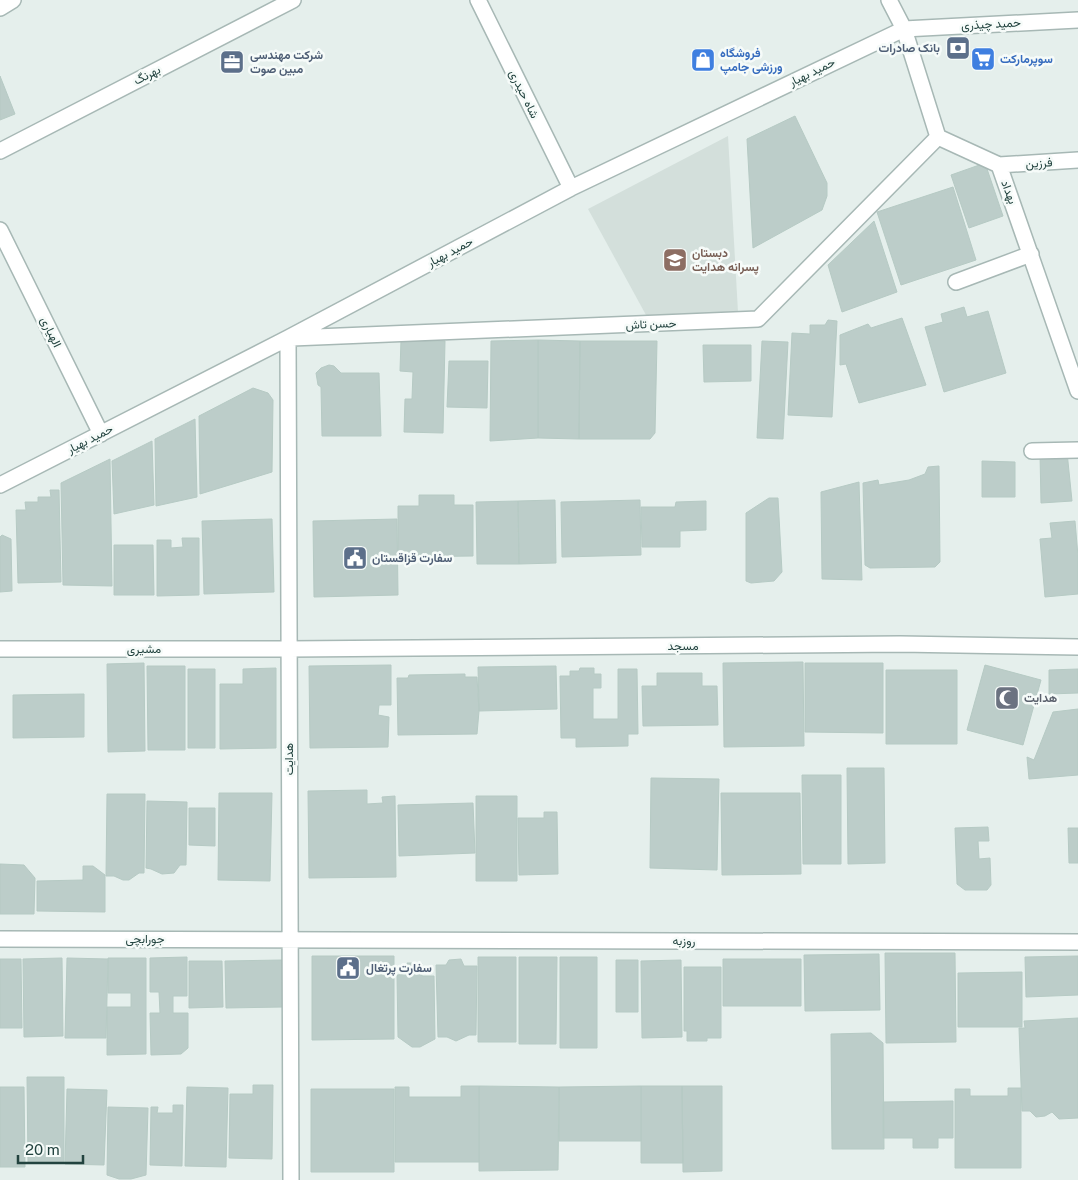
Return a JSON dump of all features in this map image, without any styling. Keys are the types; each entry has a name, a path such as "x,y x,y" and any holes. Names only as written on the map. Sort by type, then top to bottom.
{"street":[{"path":"0,8 13,0"},
{"name":"بهرنگ","path":"0,151 293,0"},
{"name":"شاه حیدری","path":"478,0 571,188"},
{"path":"889,0 904,29 938,137"},
{"name":"حمید چیذری","path":"904,29 1078,20"},
{"name":"حمید بهیار","path":"0,485 288,338 571,188 904,29"},
{"name":"بهداد","path":"938,137 999,165 1078,390"},
{"name":"حسن تاش","path":"288,338 758,319 938,137"},
{"name":"فرزین","path":"999,165 1078,160"},
{"name":"الهیاری","path":"0,230 101,434"},
{"path":"956,282 1031,254"},
{"name":"هدایت","path":"288,338 291,1180"},
{"path":"1032,451 1078,450"},
{"name":"مسجد","path":"289,649 900,644 1078,647"},
{"name":"مشیری","path":"0,649 289,649"},
{"name":"جورابچی","path":"0,939 290,940"},
{"name":"روزبه","path":"290,940 1078,942"}],"shaded area":[{"name":"دبستان پسرانه هدایت","path":"728,136 738,312 646,315 588,209"}],"building":[{"path":"0,76 15,114 0,120"},
{"path":"795,116 827,183 827,196 822,210 753,248 747,139"},
{"path":"985,163 1003,216 969,228 951,175"},
{"path":"953,187 976,260 901,285 877,212"},
{"path":"874,221 897,292 842,312 828,265"},
{"path":"964,307 967,317 988,311 1006,373 944,392 925,327 943,322 941,314"},
{"path":"902,318 926,385 859,403 846,364 840,365 840,335 868,324 871,328"},
{"path":"828,320 837,321 832,417 788,415 792,333 810,334 810,325 825,325"},
{"path":"401,340 445,341 443,433 404,432 405,399 412,399 413,372 400,371"},
{"path":"538,340 580,341 579,439 538,438"},
{"path":"538,340 538,438 490,441 491,341"},
{"path":"580,341 657,341 655,433 650,439 579,439"},
{"path":"762,341 788,342 783,439 757,438"},
{"path":"703,345 751,345 751,381 704,382"},
{"path":"449,361 488,361 487,408 447,407"},
{"path":"329,365 334,366 341,373 379,373 381,436 322,436 321,387 318,385 316,373 321,368"},
{"path":"253,388 268,393 273,400 272,472 200,494 199,416"},
{"path":"195,419 197,497 156,506 155,439"},
{"path":"152,441 154,505 114,514 112,461"},
{"path":"1067,452 1072,501 1041,503 1040,453"},
{"path":"110,459 112,586 63,585 61,483"},
{"path":"982,461 1015,462 1015,497 982,497"},
{"path":"939,466 940,562 935,567 870,568 865,565 863,483 878,480 879,485 909,480 925,474 928,467"},
{"path":"859,482 862,580 822,579 821,492"},
{"path":"50,490 59,490 61,582 18,583 16,510 26,510 25,502 38,502 38,497 51,497"},
{"path":"419,495 454,495 454,505 473,505 473,556 398,557 398,506 419,506"},
{"path":"769,498 778,498 782,572 774,581 751,583 746,581 746,513"},
{"path":"555,500 556,563 519,564 518,501"},
{"path":"640,500 641,555 562,557 561,502"},
{"path":"518,501 519,564 477,564 476,502"},
{"path":"706,501 706,530 680,531 680,547 642,547 641,507 675,507 676,502"},
{"path":"272,519 274,592 204,594 202,521"},
{"name":"سفارت قزاقستان","path":"397,519 398,595 314,597 313,521"},
{"path":"1075,521 1078,556 1078,594 1045,597 1040,539 1052,538 1050,523"},
{"path":"2,535 11,539 12,591 0,592 0,537"},
{"path":"182,538 199,538 199,595 157,596 157,540 171,540 171,548 183,547"},
{"path":"114,545 153,545 154,595 114,595"},
{"path":"803,662 804,746 724,747 723,663"},
{"path":"144,663 145,751 108,752 107,664"},
{"path":"805,663 883,663 883,733 805,732"},
{"path":"391,665 391,705 379,705 378,715 389,717 388,747 310,748 309,666"},
{"path":"985,665 1041,680 1023,745 967,730"},
{"path":"147,666 185,666 185,750 148,750"},
{"path":"556,666 557,709 479,711 478,667"},
{"path":"276,668 276,748 220,749 220,684 243,684 243,669"},
{"path":"580,668 594,668 594,674 601,674 601,688 593,688 593,719 618,719 618,669 637,669 638,734 628,734 628,746 576,747 576,738 561,738 560,676 570,676 570,671 579,671"},
{"path":"188,669 215,669 215,748 188,748"},
{"path":"1078,669 1078,693 1049,694 1049,670"},
{"path":"886,670 957,670 957,744 886,744"},
{"path":"657,673 702,673 702,686 717,686 718,725 643,726 642,686 657,686"},
{"path":"465,674 465,677 477,677 479,711 477,734 398,735 397,678 408,678 409,675"},
{"path":"84,694 84,737 13,738 13,695"},
{"path":"1078,709 1078,775 1029,779 1027,757 1034,760 1053,712"},
{"path":"847,768 884,768 885,863 848,864"},
{"path":"802,775 841,775 841,864 803,864"},
{"path":"651,778 719,779 717,870 650,868"},
{"path":"367,790 367,804 383,803 382,797 395,796 396,877 309,878 308,791"},
{"path":"219,793 272,793 270,881 218,880"},
{"path":"721,793 800,793 801,874 722,875"},
{"path":"107,794 145,794 144,873 139,873 129,880 106,876"},
{"path":"476,796 517,796 517,881 476,881"},
{"path":"147,801 187,802 186,865 180,865 174,873 162,874 146,868"},
{"path":"473,803 475,853 399,856 398,805"},
{"path":"189,808 215,808 215,846 189,845"},
{"path":"544,812 557,812 558,874 519,875 518,818 544,818"},
{"path":"988,827 989,841 978,841 979,859 990,858 991,885 987,890 965,890 957,884 955,828"},
{"path":"1068,828 1078,828 1078,863 1069,863"},
{"path":"0,864 24,865 35,878 34,914 0,914"},
{"path":"83,866 93,866 105,875 105,912 37,911 37,881 83,880"},
{"path":"885,953 955,953 956,1042 886,1043"},
{"path":"879,954 880,1010 805,1011 804,955"},
{"path":"312,956 394,956 394,1039 312,1040"},
{"path":"1078,956 1078,995 1026,997 1025,957"},
{"path":"187,957 187,996 173,996 173,1013 188,1013 188,1048 181,1054 151,1055 150,1013 160,1013 159,992 150,992 150,958"},
{"path":"478,957 516,957 516,1042 478,1042"},
{"path":"519,957 557,957 556,1044 519,1044"},
{"path":"560,957 597,957 597,1048 560,1048"},
{"path":"62,958 63,1036 24,1037 23,959"},
{"path":"67,958 108,959 106,1038 65,1038"},
{"path":"108,958 146,958 146,1054 107,1055 107,1007 131,1007 131,993 108,993"},
{"path":"0,959 21,959 22,1028 0,1028"},
{"path":"461,959 464,966 477,966 476,1035 469,1035 456,1041 447,1037 438,1037 436,965 446,965 449,960"},
{"path":"723,959 801,959 801,1006 723,1006"},
{"path":"282,960 283,1007 226,1008 225,961"},
{"path":"616,960 638,960 638,1012 616,1012"},
{"path":"681,960 682,1037 642,1038 641,961"},
{"path":"189,961 222,961 223,1007 189,1008"},
{"path":"407,963 422,963 422,976 434,976 435,1039 420,1047 412,1047 398,1037 397,975 407,974"},
{"path":"684,967 721,967 721,1038 707,1038 707,1041 687,1041 687,1031 684,1031"},
{"path":"1022,972 1022,1027 958,1027 958,973"},
{"path":"1078,1018 1078,1118 1059,1119 1052,1112 1045,1116 1036,1117 1030,1111 1022,1111 1019,1028 1025,1028 1024,1021"},
{"path":"871,1033 883,1043 884,1149 832,1149 831,1034"},
{"path":"27,1077 64,1077 64,1163 28,1163"},
{"path":"253,1085 273,1085 272,1159 229,1158 230,1094 253,1094"},
{"path":"461,1086 479,1086 479,1162 395,1162 395,1087 409,1087 409,1097 461,1097"},
{"path":"479,1086 559,1087 558,1170 479,1171"},
{"path":"641,1086 641,1141 559,1141 559,1087"},
{"path":"641,1086 682,1086 683,1163 641,1163"},
{"path":"682,1086 722,1086 722,1171 683,1172"},
{"path":"0,1087 24,1087 25,1167 0,1167"},
{"path":"187,1087 228,1088 226,1167 185,1166"},
{"path":"1008,1088 1021,1088 1021,1168 955,1168 955,1089 970,1089 970,1096 1008,1096"},
{"path":"67,1089 107,1090 104,1165 65,1164"},
{"path":"311,1089 394,1089 394,1172 311,1172"},
{"path":"953,1101 953,1138 938,1138 938,1148 913,1148 913,1138 883,1138 883,1102"},
{"path":"173,1105 183,1105 182,1166 150,1165 151,1107 158,1107 157,1113 173,1113"},
{"path":"108,1107 148,1108 146,1175 131,1179 119,1179 107,1175"}],"place":[{"name":"بانک صادرات","path":"958,48"},
{"name":"سوپرمارکت","path":"983,59"},
{"name":"فروشگاه ورزشی جامپ","path":"703,60"},
{"name":"شرکت مهندسی مبین صوت","path":"232,62"},
{"name":"دبستان پسرانه هدایت","path":"675,260"},
{"name":"سفارت قزاقستان","path":"355,558"},
{"name":"هدایت","path":"1007,698"},
{"name":"سفارت پرتغال","path":"348,968"}]}
